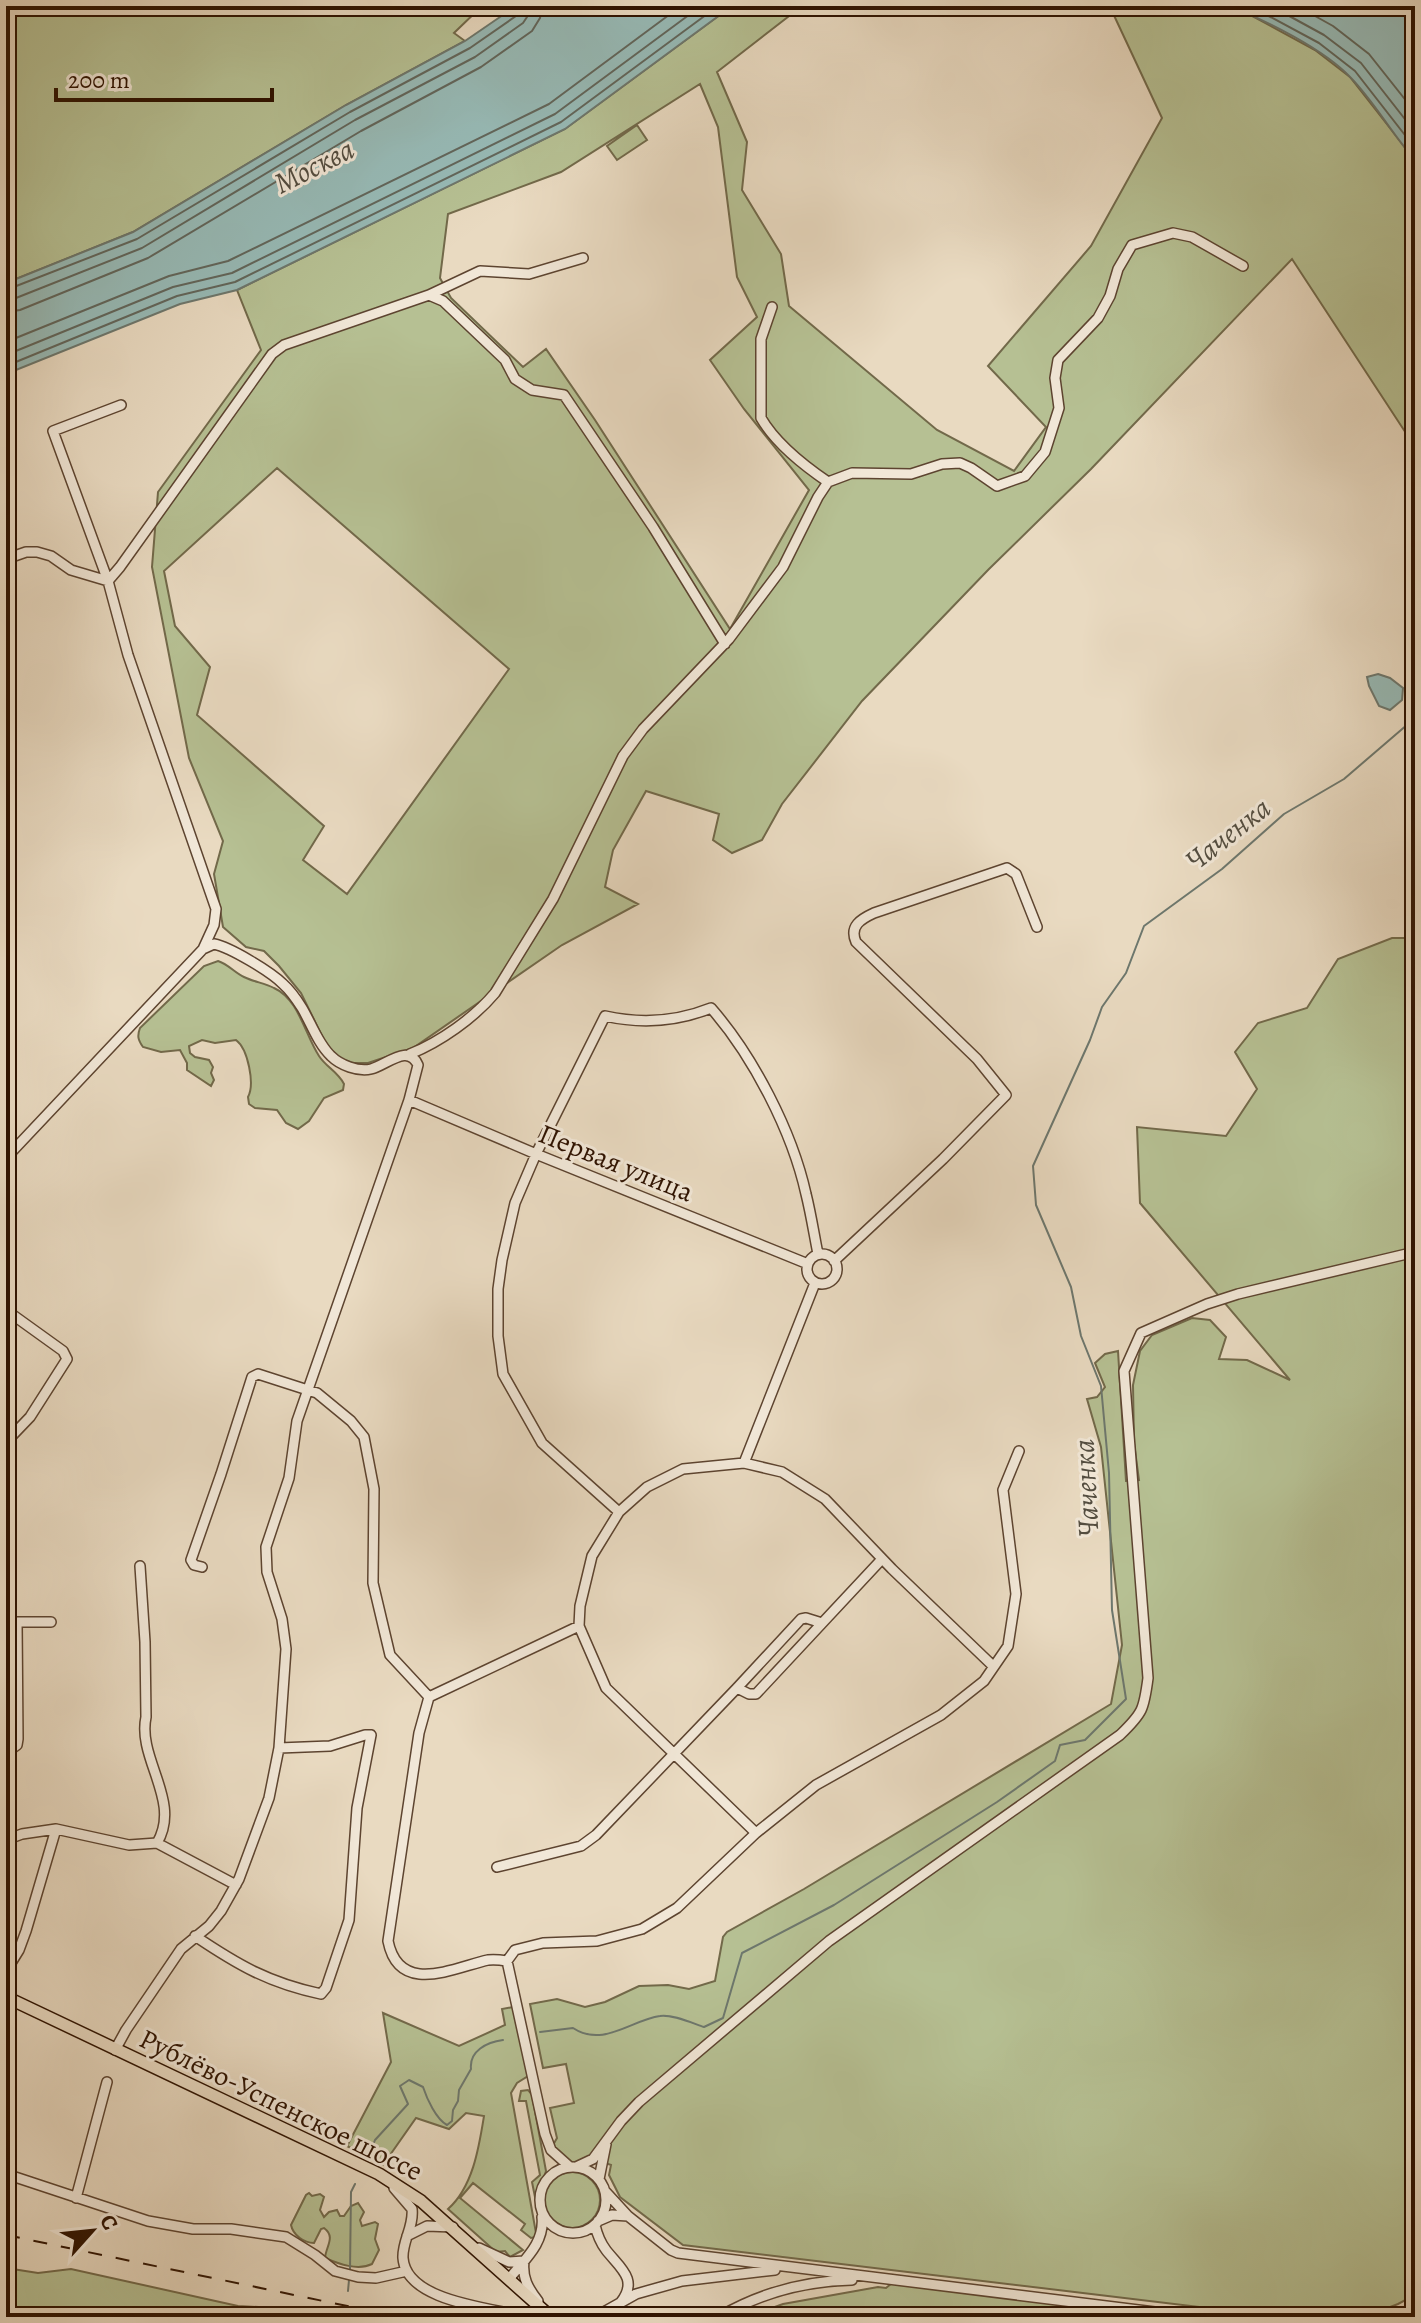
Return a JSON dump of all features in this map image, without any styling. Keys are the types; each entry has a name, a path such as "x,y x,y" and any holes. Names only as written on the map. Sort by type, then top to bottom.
{"main road":[{"name":"Рублёво-Успенское шоссе","path":"6,1997 379,2174 421,2201 453,2227 551,2317"}],"street":[{"path":"203,949 214,944 228,948 283,983 301,1006 329,1055 339,1062 359,1069 371,1069 423,1049 484,1006 495,993 553,899 623,756 643,729 725,644 783,567 828,482 852,473 911,474 942,464 960,463 997,486 1025,476 1045,452 1053,432 1059,408 1055,378 1058,360 1098,318 1110,296 1118,269 1132,245 1173,233 1192,237 1243,266"},
{"path":"108,581 272,354 284,345 429,295 480,271 529,274 583,258"},
{"path":"429,295 443,301 505,360 515,379 532,390 564,395 653,527 725,644"},
{"path":"772,307 761,339 761,418 803,465 828,482"},
{"path":"6,1158 203,949 214,925 216,909 128,655 108,581 53,431 121,405"},
{"path":"6,559 26,552 37,552 51,556 71,570 108,581"},
{"path":"834,1261 1006,1095 977,1059 856,942 854,928 874,913 1007,868 1016,874 1037,927"},
{"path":"619,1512 542,1443 503,1374 498,1336 498,1289 515,1203 605,1016 628,1021 657,1021 690,1016 711,1008 725,1024 778,1111 806,1191 818,1254"},
{"path":"115,2050 181,1949 217,1917 236,1885 269,1798 279,1748 286,1640 267,1572 266,1547 289,1478 295,1429 307,1389 409,1100 418,1065 410,1054"},
{"name":"Первая улица","path":"409,1100 808,1264"},
{"path":"547,2179 557,2171 593,2159 639,2102 829,1941 1120,1735 1137,1719 1145,1705 1148,1678 1124,1371 1141,1333 1238,1294 1415,1252"},
{"path":"818,1254 834,1261 837,1271 826,1283 815,1283 808,1275 808,1264 818,1254"},
{"path":"744,1463 815,1283"},
{"path":"6,1310 63,1351 67,1359 30,1417 6,1442"},
{"path":"202,1567 194,1565 191,1560 252,1377 258,1374 307,1389 351,1421 364,1437 374,1489 373,1583 390,1655 429,1697"},
{"path":"509,2279 539,2241 543,2227 540,2197 547,2179 551,2150 538,2108 507,1961 515,1950 543,1943 597,1941 642,1929 677,1908 756,1833 816,1785 941,1715 984,1681 1008,1646 1016,1594 1003,1490 1019,1451"},
{"path":"756,1833 606,1688 579,1626 580,1606 592,1556 619,1512 647,1487 683,1469 744,1463 782,1472 825,1499 993,1666"},
{"path":"737,1688 756,1694 882,1559"},
{"path":"140,1566 145,1642 144,1728 166,1819 157,1843"},
{"path":"497,1867 581,1846 596,1835 801,1619 822,1623"},
{"path":"6,1622 51,1622"},
{"path":"6,1753 17,1745 18,1739 17,1622"},
{"path":"507,1961 492,1959 447,1973 426,1975 404,1969 391,1956 388,1941 419,1733 429,1697 579,1626"},
{"path":"195,1936 257,1974 321,1994 326,1988 349,1920 357,1808 371,1735 330,1746 279,1748"},
{"path":"6,1840 22,1834 56,1829 129,1845 157,1843 236,1885"},
{"path":"6,1971 19,1950 56,1829"},
{"path":"76,2198 107,2082"},
{"path":"599,2179 607,2141"},
{"path":"551,2150 573,2167 589,2171 599,2179 605,2191 628,2216 678,2253 1195,2317"},
{"path":"6,2174 148,2221 193,2229 275,2233 295,2242 335,2271 358,2277 376,2278 407,2271"},
{"path":"379,2174 404,2197 412,2209 403,2254 407,2271 414,2281 425,2290 451,2300 526,2317"},
{"path":"605,2191 606,2204 596,2223 604,2248 627,2276 627,2295 619,2304"},
{"path":"541,2209 551,2226 593,2240 604,2248"},
{"path":"539,2241 549,2236 585,2231 612,2215 628,2216"},
{"path":"407,2236 427,2226 453,2227"},
{"path":"469,2243 499,2259 524,2261"},
{"path":"524,2261 526,2284 551,2317"},
{"path":"597,2316 636,2294 682,2281 794,2268"},
{"path":"719,2317 759,2296 776,2292 828,2281 884,2279"},
{"path":"1397,2317 1415,2308"}],"green space":[{"path":"6,6 482,6 454,33 465,41 346,105 133,232 6,283"},
{"path":"732,6 802,6 717,72 747,142 742,190 781,254 789,306 937,430 1014,471 1046,427 988,366 1091,246 1162,118 1111,9 1113,6 1229,6 1315,50 1350,77 1415,160 1415,447 1292,259 862,701 782,804 762,840 732,853 713,840 719,814 646,791 613,850 605,887 638,904 562,945 413,1048 368,1063 352,1063 341,1059 327,1046 301,993 279,966 264,951 246,947 223,927 214,874 223,841 189,758 152,567 158,492 261,350 237,290 565,129","holes":["700,84 718,127 737,277 757,317 710,360 744,409 809,490 730,629 546,349 523,367 451,298 440,278 448,214 561,172","277,468 509,669 347,894 303,860 324,826 197,715 210,667 175,626 164,571"]},
{"path":"637,125 647,140 617,160 607,146"},
{"path":"1392,938 1415,938 1415,2295 1367,2316 1283,2317 683,2245 620,2197 609,2175 611,2165 591,2158 570,2165 553,2145 557,2138 550,2108 574,2103 566,2064 543,2068 530,2004 557,1999 585,2007 605,2002 639,1986 668,1985 689,1989 715,1981 723,1937 727,1932 1111,1704 1122,1645 1101,1447 1087,1399 1097,1397 1105,1387 1095,1363 1105,1354 1118,1351 1126,1481 1139,1480 1134,1443 1133,1385 1140,1351 1152,1335 1192,1318 1210,1320 1226,1337 1219,1359 1247,1360 1290,1380 1140,1203 1137,1127 1226,1136 1257,1089 1235,1052 1258,1023 1307,1008 1338,959"},
{"path":"218,961 244,977 283,993 296,1009 319,1056 344,1084 343,1090 324,1098 309,1121 298,1129 286,1123 277,1110 255,1108 249,1104 249,1067 244,1051 236,1040 215,1043 202,1040 189,1046 190,1053 209,1060 213,1067 211,1086 187,1070 180,1050 161,1052 143,1047 140,1042 140,1028 204,966"},
{"path":"513,2007 528,2076 517,2083 511,2093 535,2237 531,2238 521,2230 525,2224 473,2183 460,2198 523,2250 510,2257 505,2251 496,2252 448,2209 457,2200 469,2178 484,2116 466,2113 449,2129 416,2118 383,2165 347,2146 391,2062 383,2013 459,2046 505,2025 502,2009"},
{"path":"528,2090 532,2095 546,2171 536,2202 532,2182 540,2175 526,2101 519,2101 521,2091"},
{"path":"572,2172 592,2180 600,2200 592,2220 572,2228 552,2220 544,2200 552,2180"},
{"path":"309,2193 324,2197 320,2210 324,2217 337,2210 340,2216 344,2216 351,2206 358,2203 364,2212 360,2220 362,2226 378,2224 375,2239 379,2250 372,2264 355,2267 325,2258 330,2238 324,2228 314,2243 306,2242 297,2235 291,2225"},
{"path":"6,2268 38,2273 71,2269 238,2306 315,2310 350,2317 6,2317"},
{"path":"892,2283 1071,2306 1076,2315 1082,2316 1086,2309 1151,2317 747,2317 783,2304 886,2288"}],"water":[{"name":"Москва","path":"516,6 732,6 565,129 237,290 180,304 6,374 6,283 133,232 346,105 465,41"},
{"path":"1229,6 1415,6 1415,160 1351,78 1326,56 1293,36"},
{"path":"1378,674 1403,688 1402,700 1390,710 1379,706 1369,686 1367,677"}],"waterway":[{"name":"Чаченка","path":"540,2032 573,2028 584,2033 606,2034 649,2018 665,2016 704,2027 723,2018 742,1953 834,1905 997,1802 1055,1761 1060,1745 1085,1740 1126,1699 1112,1610 1109,1473 1101,1386 1081,1336 1071,1287 1036,1205 1033,1166 1102,1007 1126,973 1144,926 1222,869 1284,814 1344,779 1415,718"},
{"name":"Чаченка","path":"369,2155 375,2140 408,2104 400,2086 409,2080 423,2087 429,2103 447,2125 452,2121 459,2090 476,2052 485,2045 503,2040"},
{"name":"Чаченка","path":"350,2270 351,2192 355,2184"},
{"name":"Чаченка","path":"348,2291 349,2280"}],"railway":[{"path":"6,2235 400,2317"}]}
